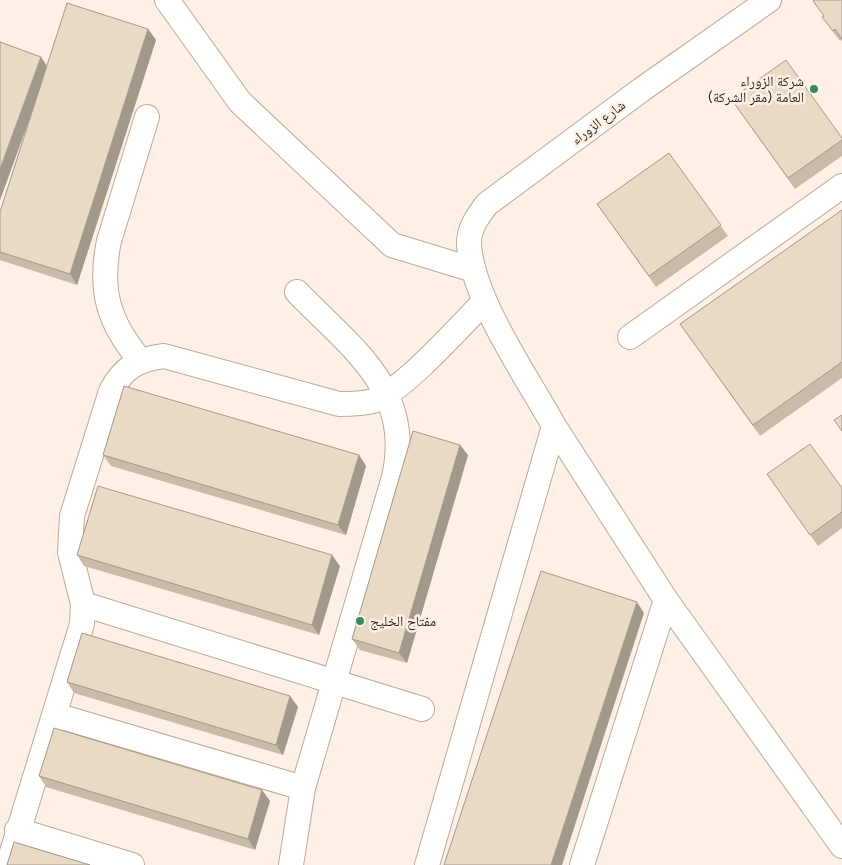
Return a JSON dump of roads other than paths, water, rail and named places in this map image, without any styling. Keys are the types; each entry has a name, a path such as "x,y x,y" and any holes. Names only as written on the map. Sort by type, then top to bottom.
{"street":[{"path":"167,0 240,102 392,245 474,270"},
{"name":"شارع الزوراء","path":"761,2 488,204 474,222 469,244 474,270 484,302 554,426 666,600 841,843"},
{"path":"140,360 126,344 115,325 108,305 104,284 104,262 147,117"},
{"path":"630,337 842,186"},
{"path":"291,865 303,788 398,460 398,426 388,394 368,364 296,292"},
{"path":"8,865 17,830 55,715 82,624 83,604 70,552 72,516 111,391 126,369 140,360 164,356 177,358 339,404 364,402 388,394 404,381 484,302"},
{"path":"428,865 554,426"},
{"path":"582,865 666,600"},
{"path":"83,604 422,709"},
{"path":"55,715 303,788"},
{"path":"17,830 132,865"}],"place":[{"name":"شركة الزوراء العامة (مقر الشركة)","path":"814,89"},
{"name":"مفتاح الخليج","path":"360,621"}]}
